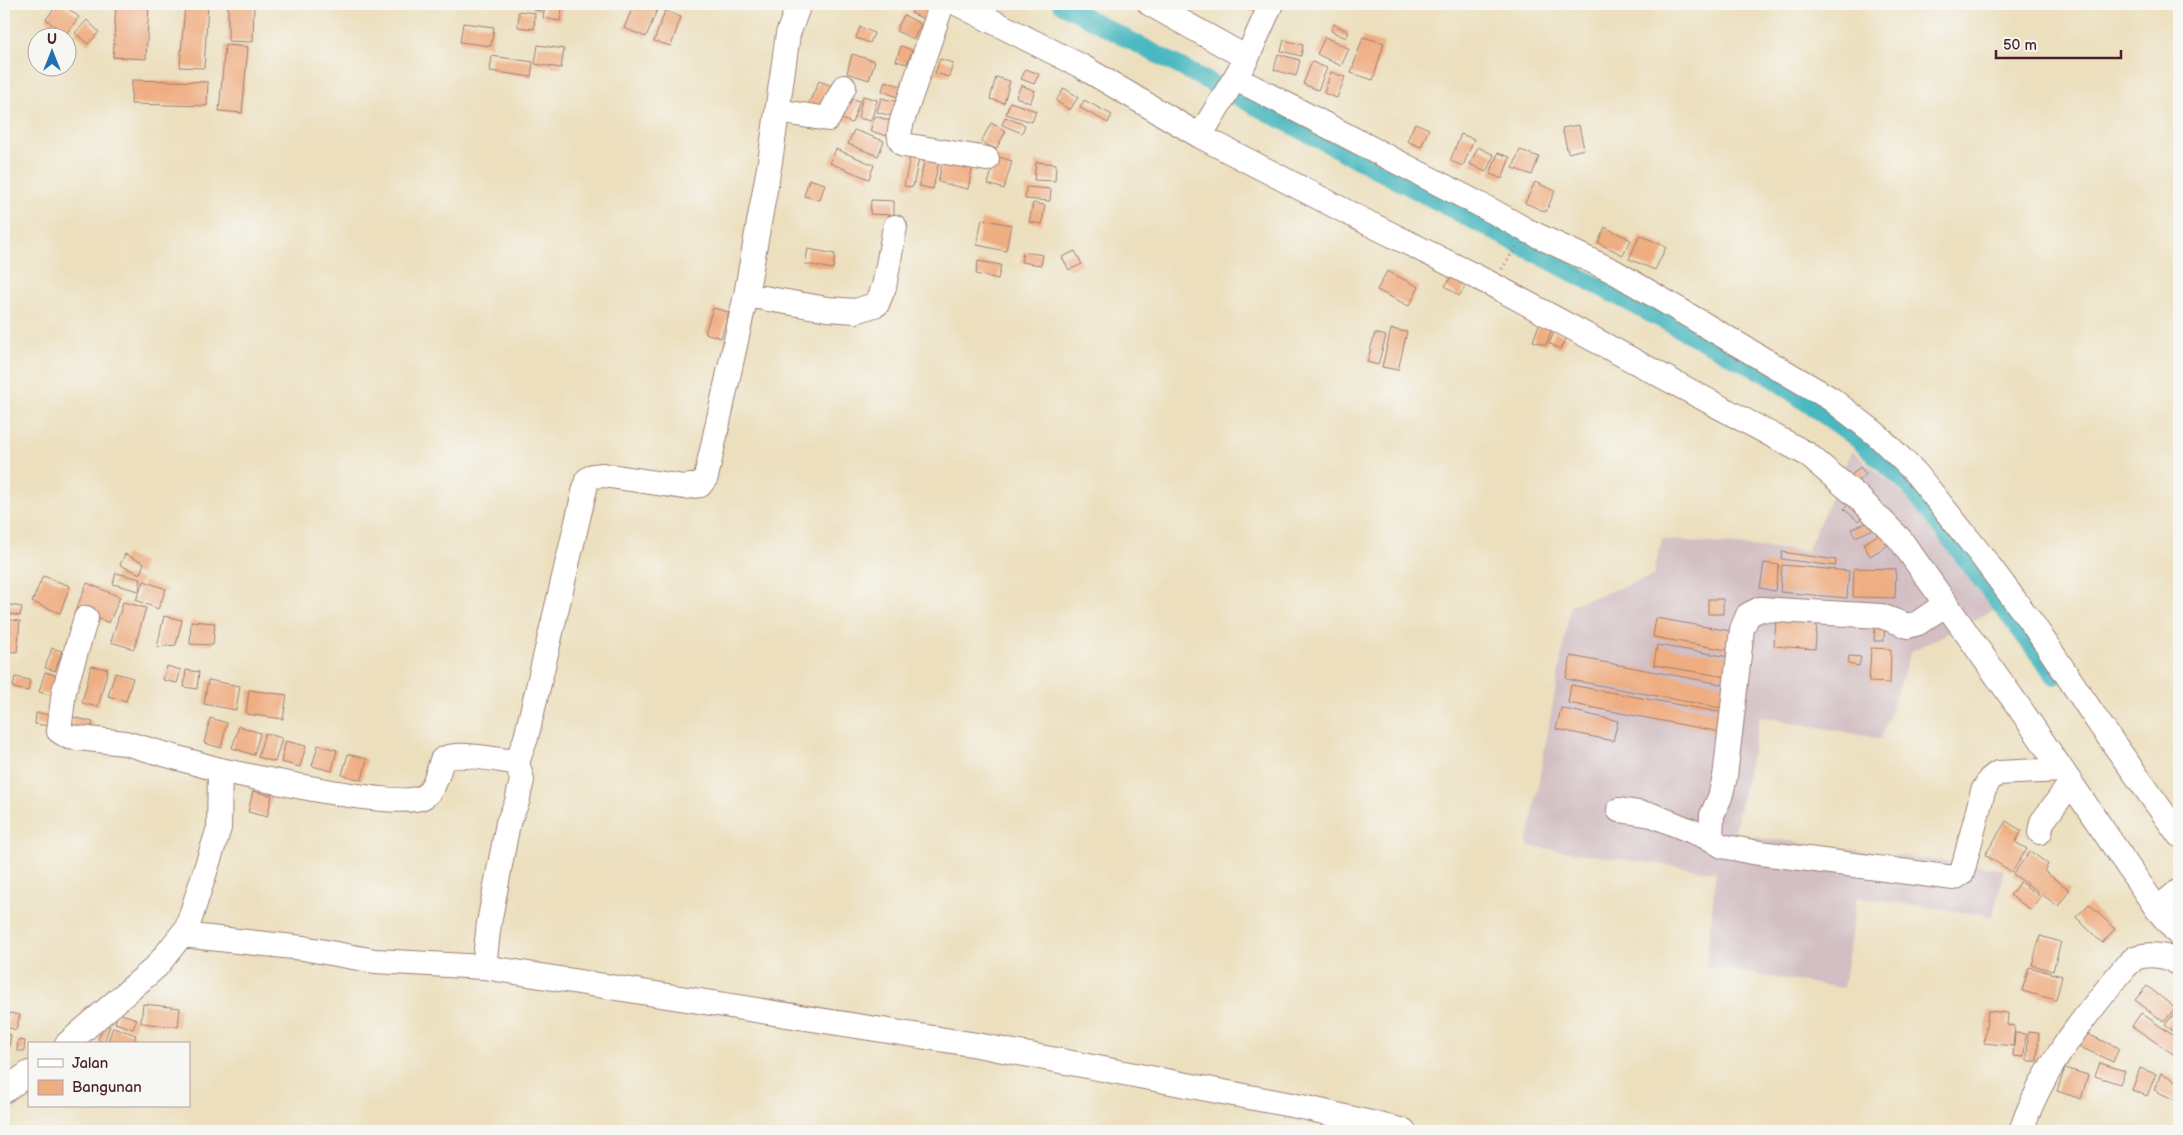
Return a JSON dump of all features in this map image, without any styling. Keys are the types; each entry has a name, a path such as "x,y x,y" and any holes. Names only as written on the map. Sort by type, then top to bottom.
{"street":[{"path":"484,967 489,923 500,859 508,823 517,802 522,780 517,762 526,738 587,480 593,476 603,475 684,487 700,485 706,477 746,295 770,162 788,34 799,4"},
{"path":"942,4 902,121 899,135 901,142 904,145 988,159"},
{"path":"958,4 1204,128 1370,224 1491,284 1807,454 1858,497 1900,539 2066,777 2168,899 2177,928"},
{"path":"1150,4 1190,15 1247,58"},
{"path":"1204,128 1247,58 1270,4"},
{"path":"1232,82 1485,207 1526,230 1613,271 1831,399 1876,434 1915,472 1981,555 2034,626 2101,726 2179,835"},
{"path":"777,111 828,119 844,87"},
{"path":"746,295 827,309 856,311 877,304 884,287 895,227"},
{"path":"1711,839 1712,815 1720,797 1725,777 1742,629 1748,615 1760,609 1881,616 1908,626 1918,622 1946,604"},
{"path":"86,618 64,691 59,731 69,737 125,743 220,770 289,785 350,795 415,799 429,792 442,760 446,757 457,756 517,762"},
{"path":"68,1042 156,967 187,928 219,828 220,770"},
{"path":"1619,810 1652,815 1711,839 1722,846 1753,852 1954,878 1962,873 1983,791 1990,779 1998,773 2066,777"},
{"path":"2040,832 2042,822 2066,777"},
{"path":"182,935 303,948 375,961 484,967 977,1044 1307,1108 1404,1131"},
{"path":"2021,1131 2042,1080 2078,1027 2126,966 2135,958 2151,955 2175,960 2179,964"},
{"path":"4,1091 28,1075"}],"path":[{"path":"1506,263 1518,243"}],"shaded area":[{"path":"1852,451 1944,528 2003,606 1911,651 1881,739 1760,716 1734,834 2004,869 1993,916 1857,897 1843,988 1706,967 1716,872 1527,846 1571,605 1653,576 1662,539 1807,551"}],"building":[{"path":"58,4 62,4 79,17 70,28 57,28 46,19"},
{"path":"116,4 149,4 146,59 113,57"},
{"path":"185,4 208,4 204,68 180,67"},
{"path":"228,4 254,4 253,42 228,41"},
{"path":"508,4 531,4 531,7"},
{"path":"534,4 542,4 541,11 533,10"},
{"path":"545,4 563,4 560,21 543,18"},
{"path":"634,4 641,4 657,10 646,37 624,28"},
{"path":"915,4 929,10 924,19 911,13"},
{"path":"1244,4 1267,4 1265,12 1243,9"},
{"path":"519,11 535,13 534,29 518,27"},
{"path":"665,11 681,17 671,46 654,41"},
{"path":"904,15 921,24 914,39 896,31"},
{"path":"87,20 99,32 88,44 78,36 78,30"},
{"path":"463,23 494,27 491,46 460,42"},
{"path":"1334,24 1349,32 1346,38 1331,31"},
{"path":"860,27 874,33 870,43 856,38"},
{"path":"1325,37 1349,49 1341,66 1317,54"},
{"path":"1363,37 1384,43 1373,80 1351,73"},
{"path":"1284,40 1303,45 1301,56 1281,51"},
{"path":"225,45 248,47 242,113 219,111"},
{"path":"538,45 564,49 561,68 535,64"},
{"path":"901,46 912,50 907,64 896,61"},
{"path":"852,54 875,61 869,80 847,73"},
{"path":"1278,54 1300,60 1296,76 1274,70"},
{"path":"492,56 533,62 531,77 490,71"},
{"path":"940,59 953,63 949,77 935,73"},
{"path":"1312,62 1327,68 1318,90 1303,84"},
{"path":"1026,69 1039,74 1034,84 1021,79"},
{"path":"1331,72 1345,77 1337,98 1324,93"},
{"path":"996,77 1010,81 1004,103 990,99"},
{"path":"132,80 208,82 207,106 131,104"},
{"path":"819,81 835,87 822,116 806,109"},
{"path":"885,81 904,87 900,98 882,91"},
{"path":"1021,85 1035,91 1030,103 1016,97"},
{"path":"1064,88 1078,97 1070,110 1056,101"},
{"path":"844,96 860,101 852,123 836,117"},
{"path":"863,96 877,100 871,121 858,118"},
{"path":"881,98 899,102 896,117 877,112"},
{"path":"1084,100 1112,115 1108,123 1080,108"},
{"path":"1010,102 1036,111 1032,122 1006,114"},
{"path":"875,116 891,121 887,136 870,131"},
{"path":"1005,117 1025,125 1022,133 1002,125"},
{"path":"991,123 1006,131 996,149 981,142"},
{"path":"1415,123 1429,129 1421,147 1407,141"},
{"path":"1579,125 1584,149 1568,153 1562,128"},
{"path":"854,130 884,141 878,156 848,144"},
{"path":"1461,134 1474,139 1463,166 1450,161"},
{"path":"912,147 921,149 913,187 904,186"},
{"path":"1478,147 1494,155 1486,172 1470,164"},
{"path":"836,149 874,165 869,179 830,163"},
{"path":"1520,150 1539,157 1532,175 1513,168"},
{"path":"926,152 940,156 933,189 919,186"},
{"path":"1498,153 1510,157 1502,179 1490,174"},
{"path":"996,156 1012,161 1004,189 988,184"},
{"path":"1036,162 1056,164 1055,181 1034,180"},
{"path":"942,163 972,169 968,189 938,182"},
{"path":"809,179 825,184 820,200 804,196"},
{"path":"1535,182 1555,191 1546,212 1525,203"},
{"path":"1026,187 1051,189 1050,201 1025,199"},
{"path":"871,200 894,201 894,215 870,214"},
{"path":"1033,203 1045,205 1042,224 1029,222"},
{"path":"982,219 1011,225 1006,251 977,245"},
{"path":"1605,227 1631,240 1623,255 1598,243"},
{"path":"1640,235 1666,247 1655,270 1629,259"},
{"path":"808,249 835,254 833,269 805,264"},
{"path":"1075,251 1082,264 1069,270 1062,257"},
{"path":"1023,252 1043,255 1041,265 1021,262"},
{"path":"978,261 1001,265 998,279 976,274"},
{"path":"1387,271 1419,287 1409,306 1377,290"},
{"path":"1452,276 1466,286 1459,296 1445,286"},
{"path":"713,308 729,312 721,338 705,333"},
{"path":"1540,322 1553,326 1546,345 1533,341"},
{"path":"1391,329 1407,332 1398,370 1382,367"},
{"path":"1555,331 1567,337 1560,349 1549,343"},
{"path":"1375,333 1386,336 1378,365 1367,362"},
{"path":"1860,467 1866,474 1851,488 1844,482"},
{"path":"1853,500 1866,513 1858,521 1844,509"},
{"path":"1878,518 1881,526 1855,537 1851,529"},
{"path":"1883,532 1890,544 1870,556 1863,544"},
{"path":"1782,552 1836,560 1835,566 1781,559"},
{"path":"125,554 144,563 140,574 120,565"},
{"path":"1764,563 1779,565 1775,591 1760,588"},
{"path":"1782,565 1849,571 1847,598 1780,592"},
{"path":"1854,568 1896,569 1895,598 1853,597"},
{"path":"116,573 141,579 139,591 113,584"},
{"path":"43,576 70,586 60,613 32,602"},
{"path":"144,581 166,589 158,609 136,600"},
{"path":"87,583 120,597 109,623 76,609"},
{"path":"1708,599 1723,599 1723,614 1708,614"},
{"path":"123,602 146,608 134,649 111,642"},
{"path":"5,604 22,607 20,616 4,613"},
{"path":"164,616 182,620 176,645 157,647"},
{"path":"1656,618 1730,631 1727,650 1653,637"},
{"path":"4,619 20,621 17,652 4,651"},
{"path":"1776,620 1817,624 1815,649 1774,646"},
{"path":"191,621 215,623 213,645 190,644"},
{"path":"1875,622 1885,623 1884,641 1874,641"},
{"path":"1657,645 1730,657 1727,677 1654,665"},
{"path":"52,648 62,651 55,671 45,668"},
{"path":"1871,648 1891,649 1890,683 1869,682"},
{"path":"1571,656 1726,685 1721,708 1566,679"},
{"path":"1849,656 1861,657 1859,666 1848,664"},
{"path":"91,666 108,669 98,707 82,703"},
{"path":"167,666 181,670 177,683 163,680"},
{"path":"186,670 199,672 197,689 184,687"},
{"path":"45,672 58,676 52,696 39,692"},
{"path":"115,673 133,678 126,701 108,696"},
{"path":"15,677 30,680 28,691 13,688"},
{"path":"208,680 240,686 236,710 204,704"},
{"path":"1571,685 1729,714 1726,733 1568,703"},
{"path":"249,690 287,695 283,719 246,714"},
{"path":"1561,708 1618,721 1613,741 1556,729"},
{"path":"36,713 52,715 50,726 35,724"},
{"path":"73,717 93,722 89,735 70,730"},
{"path":"210,718 227,723 221,748 204,743"},
{"path":"239,726 260,733 254,755 232,748"},
{"path":"265,733 282,738 275,762 258,757"},
{"path":"286,741 306,746 300,767 281,762"},
{"path":"318,745 337,750 332,771 312,766"},
{"path":"348,754 367,759 362,780 342,775"},
{"path":"253,791 272,796 267,817 248,812"},
{"path":"2006,821 2022,831 2015,842 2027,849 2012,872 1985,855"},
{"path":"2030,851 2048,864 2044,871 2070,890 2058,906 2013,874"},
{"path":"2020,882 2041,897 2031,910 2010,895"},
{"path":"2089,904 2115,929 2102,943 2076,917"},
{"path":"2040,936 2061,942 2053,971 2032,965"},
{"path":"2029,967 2062,976 2056,1000 2022,991"},
{"path":"2147,986 2175,1008 2164,1022 2135,1000"},
{"path":"143,1004 180,1008 178,1027 141,1023"},
{"path":"2178,1008 2179,1031 2177,1034 2165,1025"},
{"path":"1988,1011 2008,1013 2007,1025 2015,1026 2013,1046 1984,1043"},
{"path":"10,1013 20,1015 16,1030 7,1027"},
{"path":"118,1013 137,1019 133,1029 115,1023"},
{"path":"2141,1013 2179,1039 2179,1044 2173,1054 2132,1026"},
{"path":"104,1024 110,1026 104,1042 98,1040"},
{"path":"113,1027 136,1035 134,1042 108,1042"},
{"path":"2028,1032 2039,1033 2037,1061 2027,1061"},
{"path":"2015,1033 2026,1034 2024,1057 2013,1056"},
{"path":"4,1034 11,1035 6,1067 4,1066"},
{"path":"2087,1034 2119,1048 2113,1062 2080,1047"},
{"path":"18,1040 25,1041 24,1051 17,1051"},
{"path":"2100,1063 2125,1071 2120,1084 2095,1076"},
{"path":"2065,1068 2088,1075 2081,1099 2057,1091"},
{"path":"2140,1068 2156,1074 2147,1096 2132,1090"},
{"path":"2161,1073 2179,1082 2177,1101 2154,1090"}],"waterway":[{"path":"1061,4 1769,376 1856,438 1909,486 2055,676"}]}
